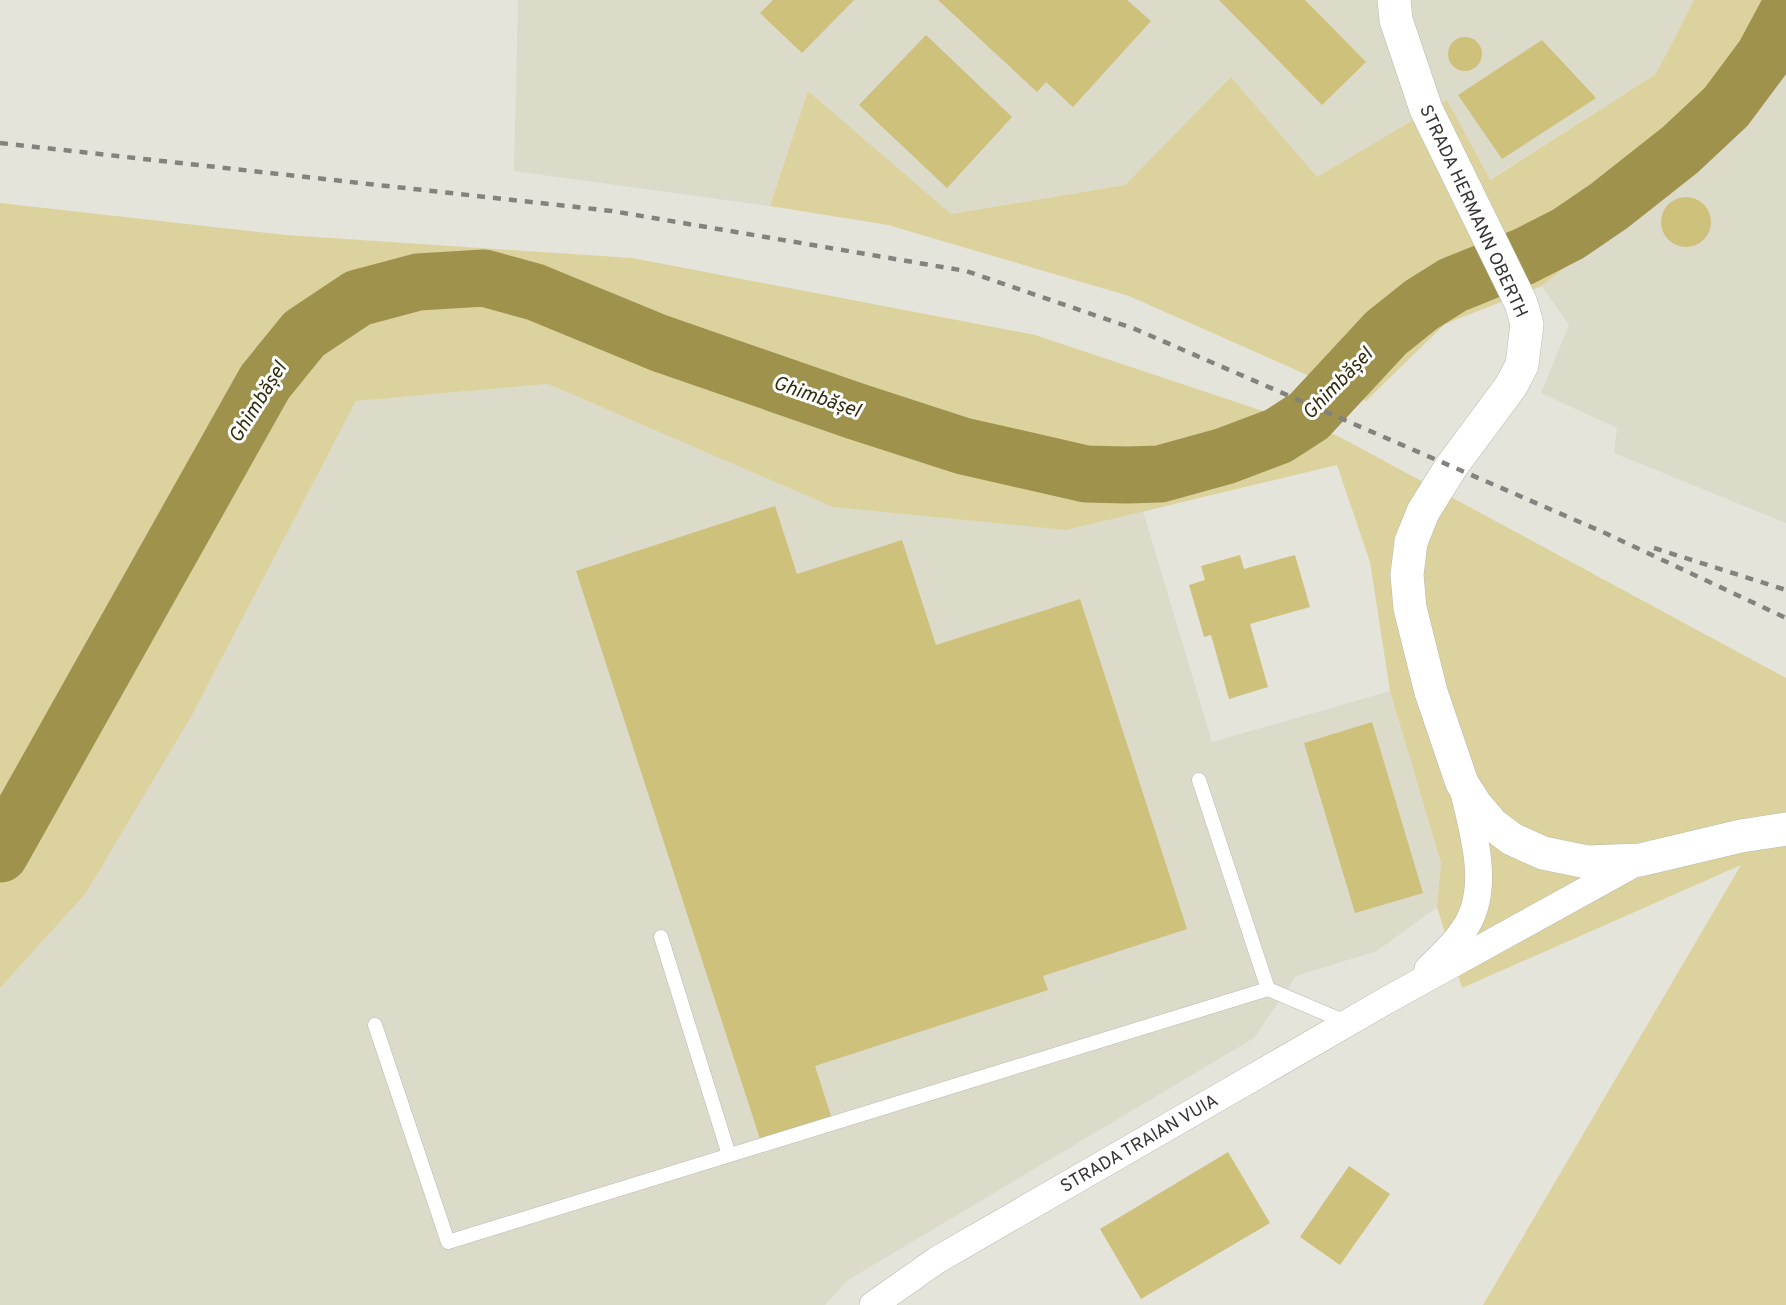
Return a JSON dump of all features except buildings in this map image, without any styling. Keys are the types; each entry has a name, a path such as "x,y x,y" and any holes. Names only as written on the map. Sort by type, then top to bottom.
{"main road":[{"name":"STRADA HERMANN OBERTH","path":"1394,0 1396,20 1426,109 1521,303 1527,324 1522,365 1511,386 1451,467 1423,512 1411,542 1407,575 1413,618 1431,692 1462,783 1492,824 1512,839 1543,853 1587,862 1640,860 1741,836 1786,829"}],"street":[{"name":"STRADA TRAIAN VUIA","path":"1408,989 1457,938 1470,920 1477,898 1476,853 1462,783"},
{"name":"STRADA TRAIAN VUIA","path":"873,1305 937,1260 1348,1023 1640,860"}],"lane":[{"path":"1199,780 1268,989"},
{"path":"661,937 729,1155"},
{"path":"375,1025 448,1242 1268,989 1348,1023"}],"shaded area":[{"path":"518,0 1694,0 1656,74 1489,180 1447,100 1317,177 1231,77 1125,185 950,214 808,91 770,206 514,171"},
{"path":"1694,0 1786,0 1786,67 1734,134 1542,286 1445,324 1366,401 1129,296 888,225 770,206 808,91 951,214 1125,185 1231,77 1317,177 1447,100 1490,180 1656,74"},
{"path":"1786,67 1786,523 1614,453 1617,428 1541,393 1569,325 1542,286 1734,134"},
{"path":"0,203 286,235 632,258 1035,335 1338,436 1786,678 1786,1305 1483,1305 1741,865 1462,988 1437,907 1441,863 1390,691 1370,562 1337,465 1066,530 833,507 548,384 356,401 192,715 86,893 0,988"},
{"path":"548,384 833,507 1066,530 1143,511 1212,742 1390,691 1441,863 1437,907 1377,951 1296,976 1254,1038 848,1280 825,1305 0,1305 0,988 86,893 192,715 356,401"}],"waterway":[{"name":"Ghimbășel","path":"0,854 265,382 304,334 358,298 418,282 484,278 535,292 659,343 963,446 1086,474 1160,474 1225,456 1278,436 1309,416 1386,333 1421,305 1453,285 1525,256 1568,234 1609,206 1680,150 1726,107 1764,56 1786,15"}],"railway":[{"path":"0,143 612,211 966,271 1135,329 1605,533 1786,618"},
{"path":"1654,548 1786,590"}]}
